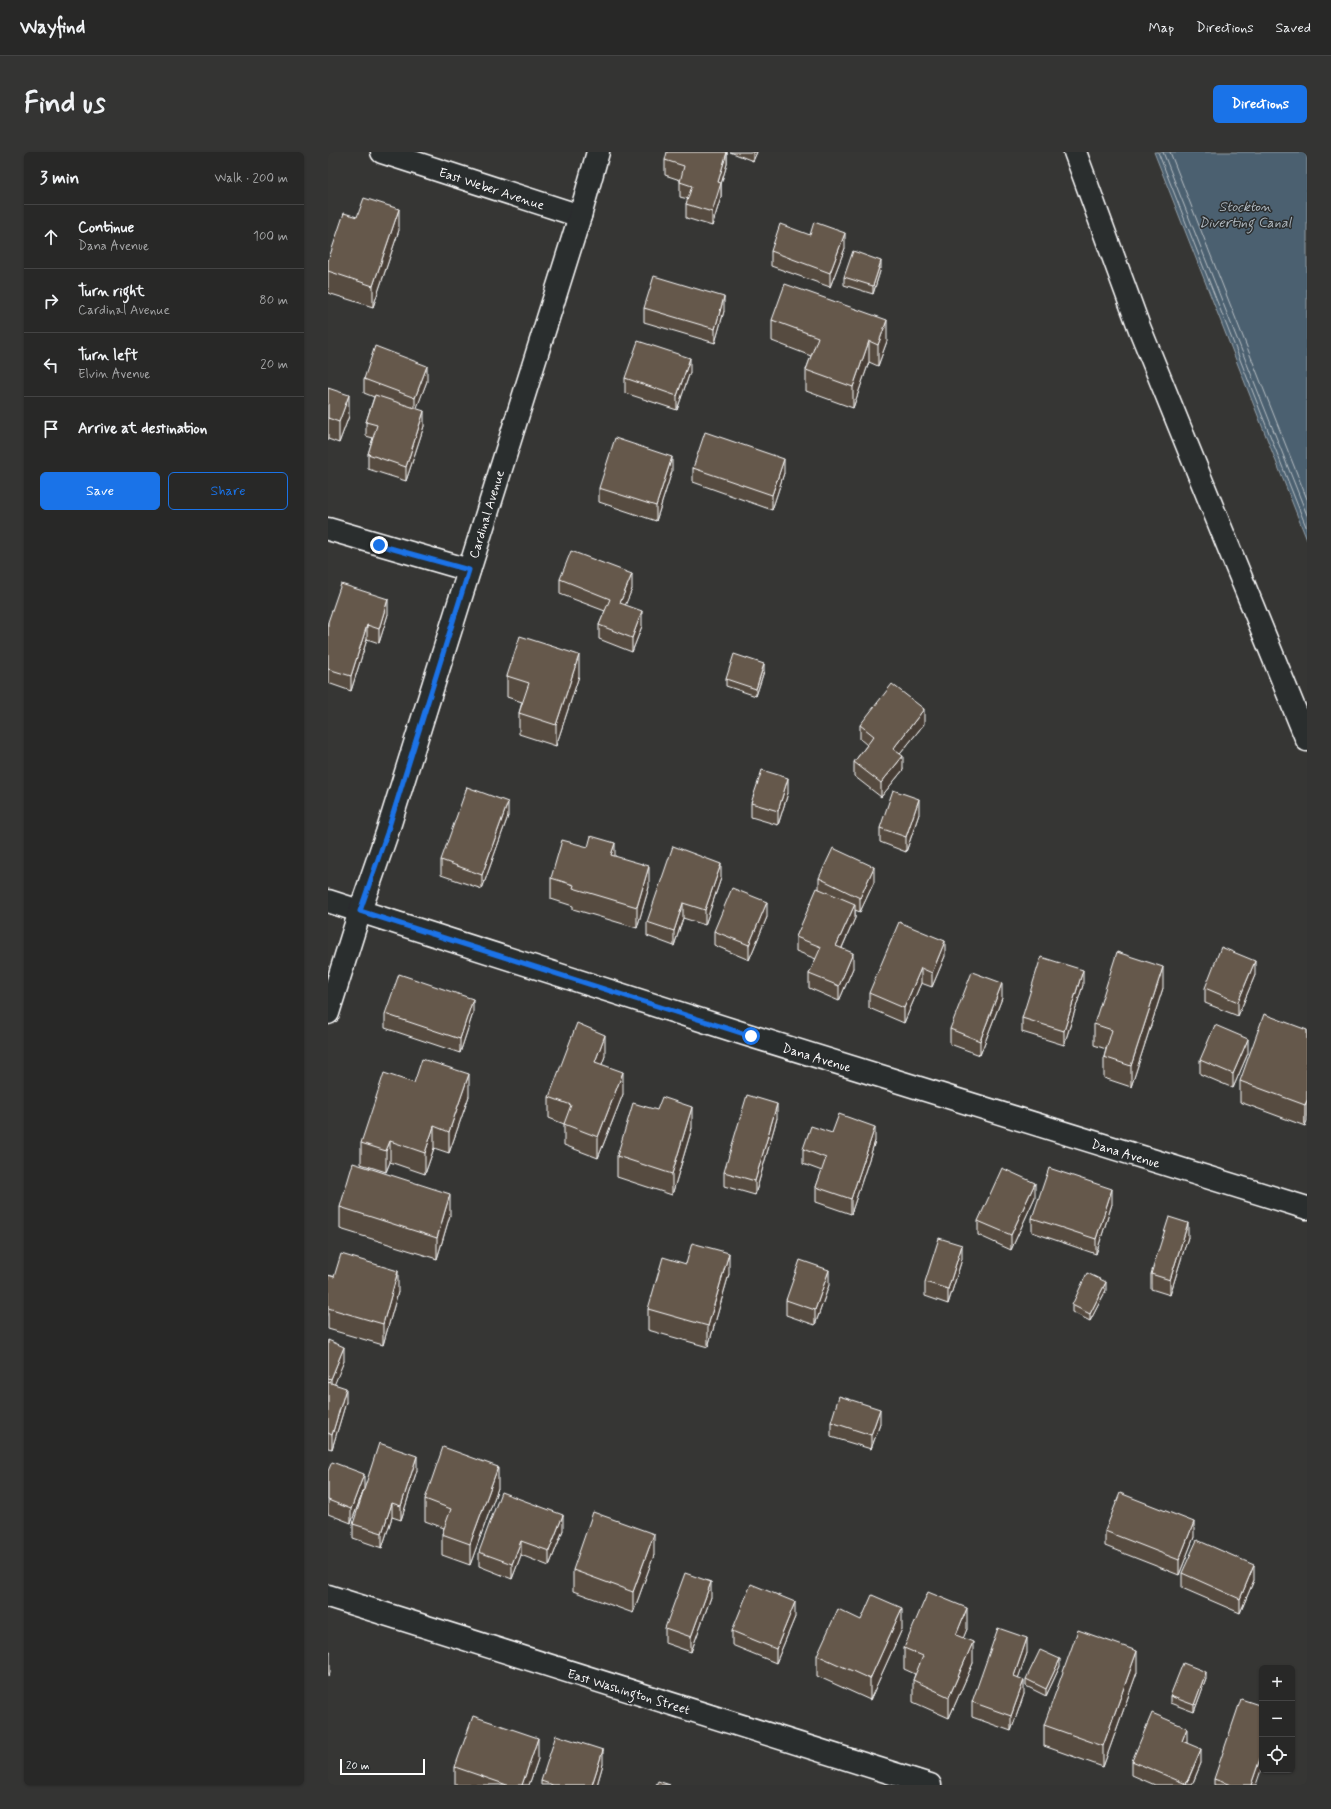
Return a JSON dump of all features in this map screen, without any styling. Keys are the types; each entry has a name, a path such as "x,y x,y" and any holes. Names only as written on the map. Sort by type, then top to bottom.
{"street":[{"name":"East Weber Avenue","path":"382,152 580,216"},
{"name":"Cardinal Avenue","path":"328,1013 360,911 389,826 580,216 598,152"},
{"path":"1075,152 1139,327 1307,740"},
{"path":"328,529 469,570"},
{"name":"Dana Avenue","path":"328,901 751,1036 1307,1208"},
{"name":"East Washington Street","path":"328,1596 930,1785"}],"water":[{"name":"Stockton Diverting Canal","path":"1154,152 1307,152 1307,540"}],"building":[{"path":"667,152 727,152 718,182 721,183 712,212 686,204 692,186 680,182 684,166 665,160"},
{"path":"364,198 399,209 373,286 328,271 328,261 344,213 357,217"},
{"path":"814,222 845,233 830,273 771,251 780,224 810,235"},
{"path":"853,251 881,261 873,286 844,277"},
{"path":"654,276 724,297 715,329 644,308"},
{"path":"785,284 887,320 878,345 869,341 853,387 806,370 818,337 772,320"},
{"path":"638,341 690,358 677,396 625,378"},
{"path":"375,346 427,366 415,398 364,379"},
{"path":"328,388 349,395 339,422 328,418"},
{"path":"375,395 424,411 406,467 368,454 377,425 366,422"},
{"path":"705,432 784,459 772,495 693,468"},
{"path":"615,438 672,457 656,506 599,488"},
{"path":"571,551 632,574 620,603 642,611 632,638 599,625 610,599 560,579"},
{"path":"341,584 388,599 379,629 367,625 351,676 328,669 328,622"},
{"path":"520,636 579,655 556,725 519,713 529,683 507,676"},
{"path":"734,654 764,664 756,689 726,679"},
{"path":"892,684 924,709 893,749 903,756 881,783 854,762 874,736 860,725"},
{"path":"762,770 788,778 778,811 751,803"},
{"path":"467,787 508,802 482,875 441,860"},
{"path":"893,790 919,799 906,837 880,828"},
{"path":"591,836 615,843 611,855 649,866 637,907 573,888 574,885 551,878 562,840 588,847"},
{"path":"673,846 721,864 705,910 683,903 674,931 647,922"},
{"path":"833,848 874,867 860,898 819,878"},
{"path":"732,888 767,902 749,945 714,931"},
{"path":"817,888 855,904 836,946 853,953 839,986 809,974 821,947 796,937"},
{"path":"899,922 945,941 932,973 921,968 904,1008 869,993"},
{"path":"1221,947 1255,961 1238,1002 1205,988"},
{"path":"1117,952 1163,967 1131,1066 1104,1057 1112,1030 1094,1024"},
{"path":"1041,957 1083,970 1064,1031 1022,1018"},
{"path":"972,972 1002,983 980,1041 950,1029"},
{"path":"399,974 473,999 460,1039 385,1014"},
{"path":"1264,1014 1307,1030 1307,1100 1305,1105 1240,1081"},
{"path":"577,1023 605,1035 595,1062 623,1072 598,1137 564,1124 571,1105 549,1097"},
{"path":"1215,1025 1248,1039 1233,1074 1200,1060"},
{"path":"422,1059 469,1074 449,1132 434,1126 425,1153 390,1141 386,1151 361,1143 384,1073 414,1083"},
{"path":"747,1095 777,1104 755,1181 724,1172"},
{"path":"662,1097 692,1107 672,1174 617,1156 633,1103 657,1110"},
{"path":"839,1114 875,1127 851,1199 816,1187 826,1158 803,1149 811,1126 832,1133"},
{"path":"353,1163 450,1194 437,1238 340,1207"},
{"path":"1002,1168 1035,1183 1011,1235 978,1221"},
{"path":"1049,1168 1112,1189 1096,1239 1032,1218"},
{"path":"1169,1217 1188,1223 1170,1280 1151,1274"},
{"path":"939,1238 962,1245 948,1289 925,1282"},
{"path":"692,1243 729,1253 708,1326 648,1309 663,1257 686,1264"},
{"path":"341,1254 398,1271 383,1324 328,1308 328,1275 334,1277"},
{"path":"800,1260 829,1270 815,1310 786,1300"},
{"path":"1087,1273 1106,1282 1090,1314 1072,1305"},
{"path":"328,1340 344,1347 331,1379 328,1378"},
{"path":"328,1382 346,1388 332,1435 328,1433"},
{"path":"839,1396 880,1409 871,1435 831,1422"},
{"path":"379,1443 417,1456 401,1506 392,1503 382,1533 353,1524"},
{"path":"443,1447 498,1467 470,1544 442,1534 451,1509 425,1499"},
{"path":"332,1462 364,1474 351,1509 328,1500 328,1471"},
{"path":"501,1492 563,1515 549,1551 521,1541 512,1564 479,1552"},
{"path":"1120,1493 1194,1522 1179,1560 1105,1531"},
{"path":"593,1512 654,1534 633,1592 573,1570"},
{"path":"1197,1540 1254,1565 1240,1599 1182,1573"},
{"path":"685,1573 711,1582 691,1637 665,1628"},
{"path":"751,1584 795,1602 776,1649 732,1631"},
{"path":"928,1592 967,1608 956,1635 973,1642 949,1697 913,1680 923,1656 904,1648"},
{"path":"872,1595 902,1608 870,1679 817,1655 838,1609 861,1620"},
{"path":"998,1628 1027,1638 1014,1676 1024,1680 1011,1716 972,1702"},
{"path":"1078,1630 1137,1651 1103,1746 1044,1725"},
{"path":"1040,1650 1060,1659 1046,1689 1026,1679"},
{"path":"1183,1663 1206,1672 1194,1705 1170,1696"},
{"path":"1241,1699 1259,1705 1259,1762 1251,1785 1231,1785 1214,1779"},
{"path":"1152,1713 1187,1728 1182,1741 1201,1749 1186,1784 1132,1761"},
{"path":"473,1716 538,1738 522,1785 507,1785 455,1767"},
{"path":"556,1735 603,1750 592,1785 553,1785 541,1781"},
{"path":"658,1781 670,1785 656,1785"}],"route":[{"path":"379,545 469,570 387,833 360,911 751,1036"}]}
